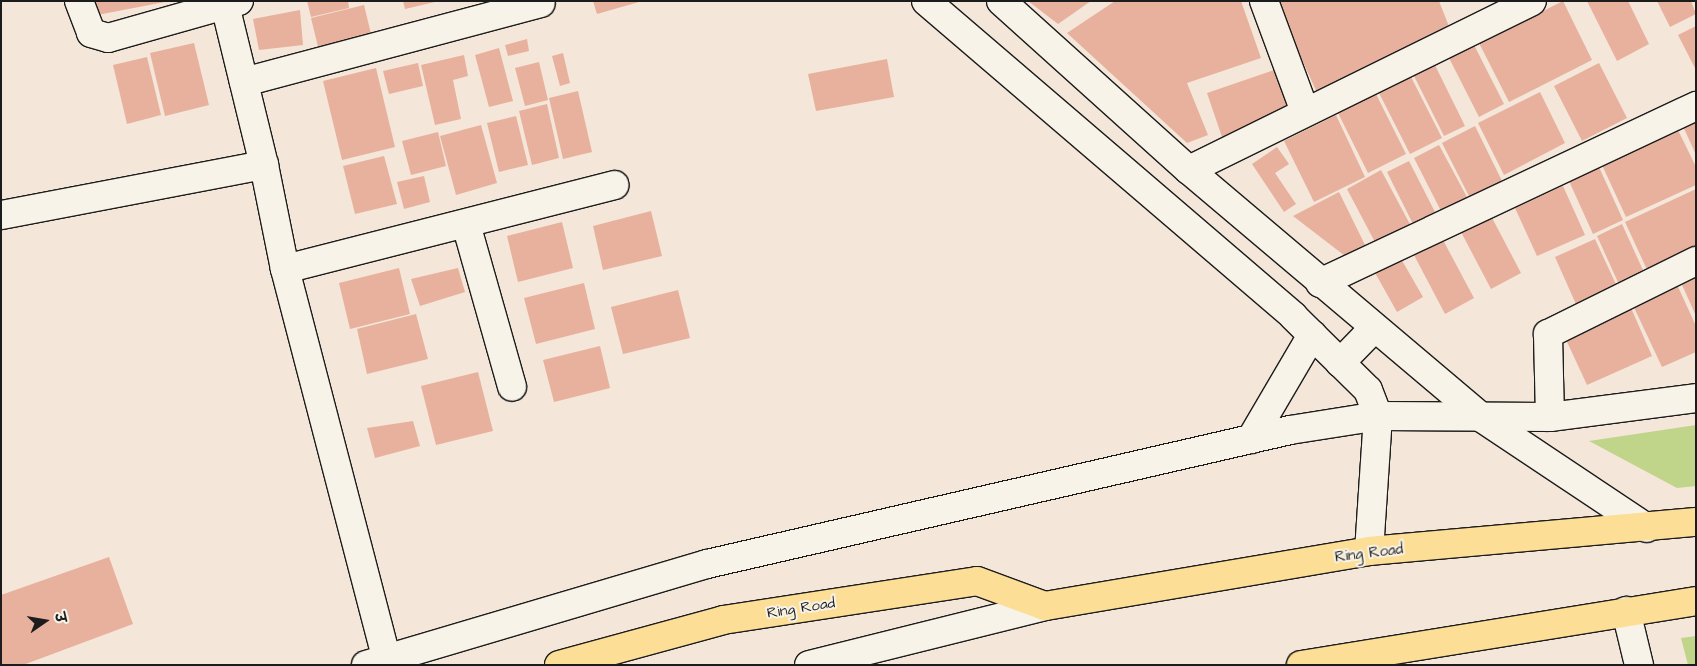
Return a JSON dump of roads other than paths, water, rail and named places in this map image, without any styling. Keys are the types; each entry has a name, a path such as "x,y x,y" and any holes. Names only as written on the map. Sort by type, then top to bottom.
{"main road":[{"name":"Ring Road","path":"558,665 723,620 977,581 1044,606 1369,551 1647,528 1696,522"},
{"path":"1300,665 1696,601"}],"street":[{"path":"80,1 91,33 108,38 232,3 244,82 376,662 707,564 1251,439 1378,416 1550,417 1696,398"},
{"path":"926,1 1312,335 1368,390 1378,416 1369,551"},
{"path":"1002,1 1189,170 1320,283 1482,418 1647,528"},
{"path":"1264,1 1305,112"},
{"path":"1189,170 1532,1"},
{"path":"244,82 541,3"},
{"path":"1320,283 1696,106"},
{"path":"1,215 264,165"},
{"path":"286,269 614,186"},
{"path":"466,224 512,386"},
{"path":"1550,417 1548,334 1696,261"},
{"path":"1340,363 1374,328"},
{"path":"1251,439 1312,335"},
{"name":"Ring Road","path":"809,665 1044,606"},
{"path":"1626,611 1639,665"}]}
